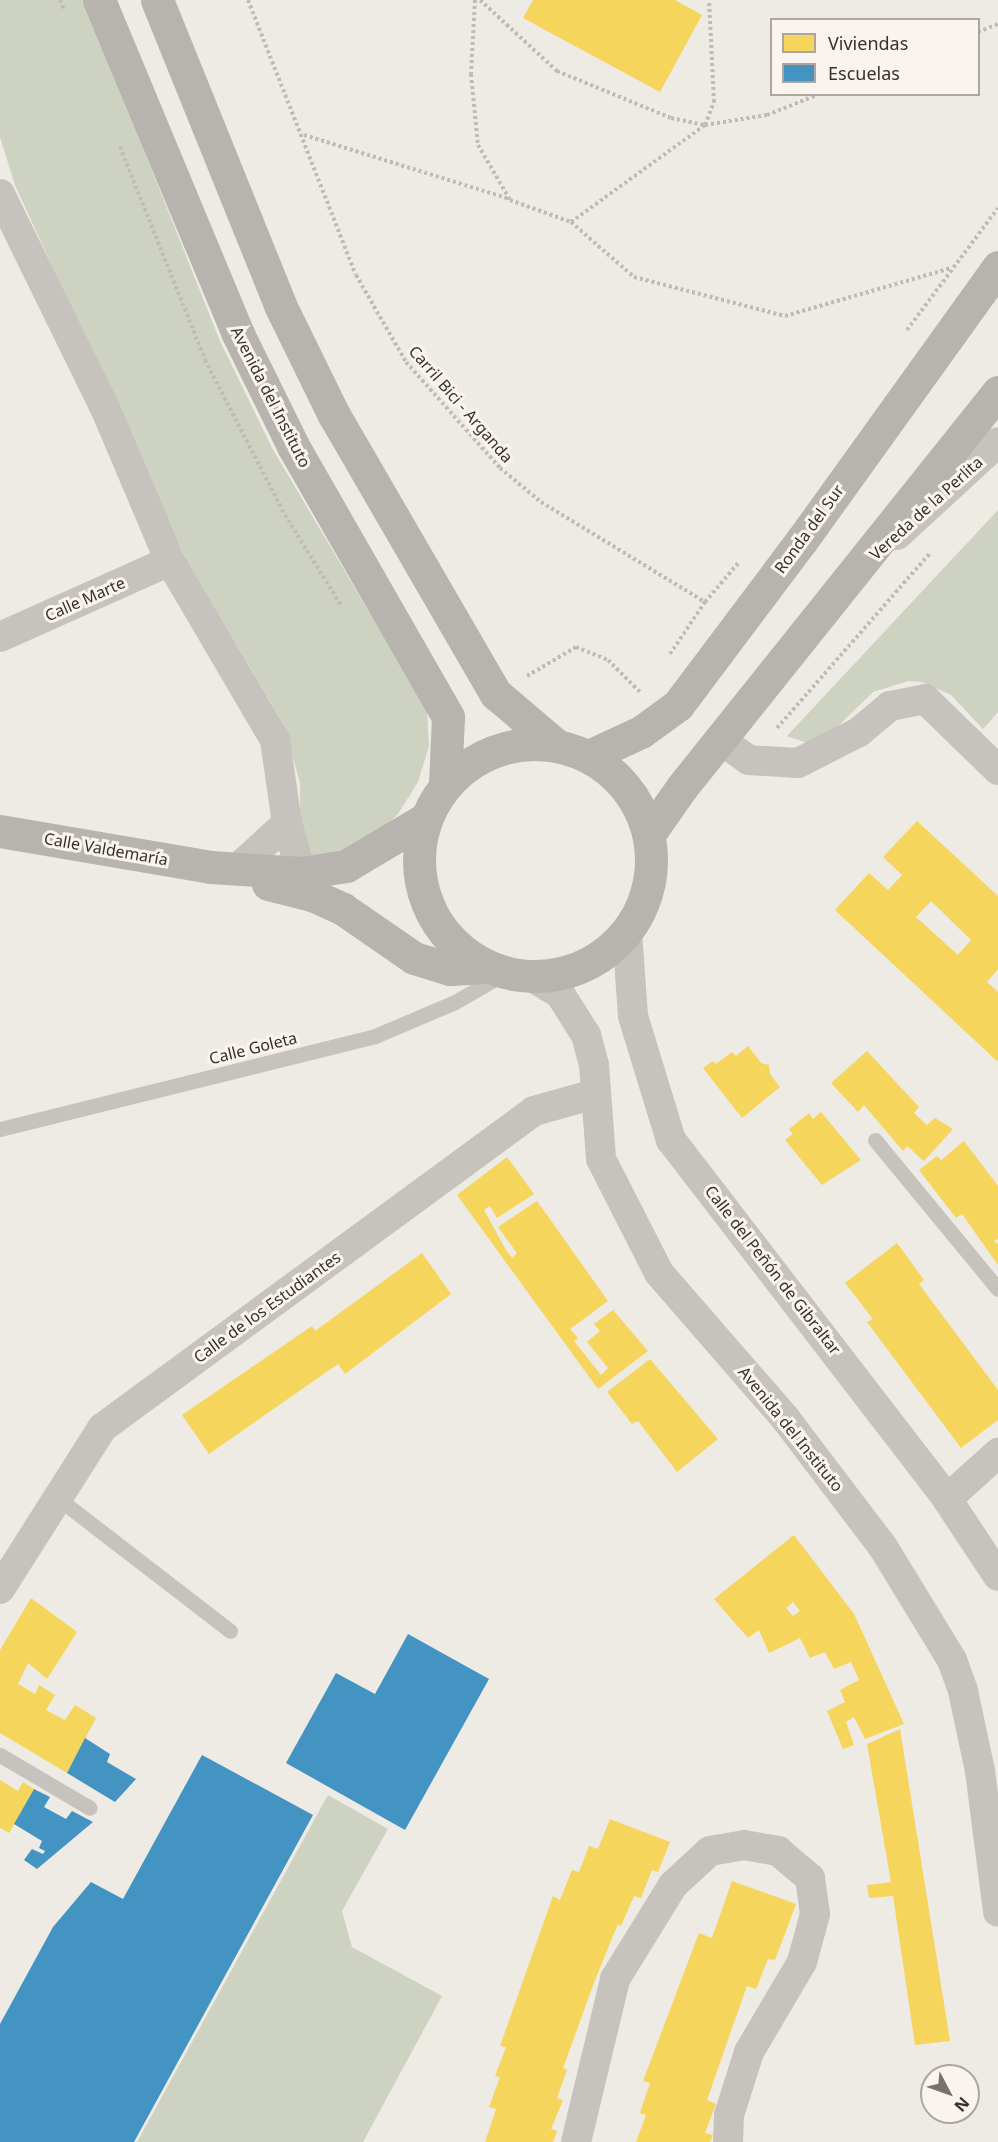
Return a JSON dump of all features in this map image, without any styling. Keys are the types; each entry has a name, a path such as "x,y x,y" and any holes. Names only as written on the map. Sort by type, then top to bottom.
{"main road":[{"name":"Avenida del Instituto","path":"99,0 238,334 293,446 448,717 446,784"},
{"path":"157,0 280,305 334,416 496,694 555,744"},
{"name":"Ronda del Sur","path":"590,756 641,732 678,705 802,540 998,267"},
{"path":"649,834 998,392"},
{"path":"508,972 451,942 428,909 418,867 425,819 446,784 476,758 516,744 555,744 590,756 614,773 636,800 649,834 651,866 644,899 627,932"},
{"name":"Calle Valdemaría","path":"307,884 346,866 425,819"},
{"name":"Calle Valdemaría","path":"0,831 307,884 414,958 450,969 508,972 569,971 599,957 627,932"}],"street":[{"path":"0,194 105,408 170,561 276,740 287,823 307,884"},
{"name":"Vereda de la Perlita","path":"854,573 998,442"},
{"name":"Calle Marte","path":"0,637 170,561"},
{"path":"721,740 749,760 798,763 859,732 890,706 925,699 998,770"},
{"path":"224,868 287,823"},
{"name":"Calle del Peñón de Gibraltar","path":"627,932 633,1016 671,1140 947,1499 998,1576"},
{"name":"Avenida del Instituto","path":"508,972 560,994 586,1035 594,1065 601,1159 659,1273 785,1418 883,1547 952,1660 963,1691 980,1771 998,1912"},
{"name":"Calle de los Estudiantes","path":"0,1589 55,1496 102,1428 534,1111 595,1094"},
{"path":"947,1499 998,1453"},
{"path":"576,2142 615,1979 673,1885 710,1851 744,1845 778,1851 810,1878 815,1914 802,1962 749,2052 729,2115 728,2142"}],"lane":[{"name":"Calle Goleta","path":"0,1129 375,1036 455,1002 508,972"},
{"path":"875,1140 998,1289"},
{"path":"55,1496 230,1631"},
{"path":"0,1755 90,1808"}],"path":[{"name":"Carril Bici - Arganda","path":"248,0 303,135 356,275 406,362 500,468 541,502 705,602"},
{"path":"478,0 471,74 478,145 510,200"},
{"path":"478,0 557,71 671,118 705,125 767,115 814,96"},
{"path":"571,222 705,125 714,102 709,0"},
{"path":"980,31 998,24"},
{"path":"303,135 510,200 571,222 634,277 785,316 951,268"},
{"path":"749,760 933,549"}],"green space":[{"path":"0,0 84,0 220,341 272,448 427,710 429,746 418,782 398,814 371,841 312,861 300,835 300,783 284,725 186,559 15,185 0,137"},
{"path":"998,510 998,712 983,729 951,695 922,682 908,681 873,692 830,734 810,744 787,736"},
{"path":"328,1795 388,1829 342,1911 352,1947 442,1996 363,2142 137,2142"}],"building: Viviendas":[{"path":"533,0 675,0 702,15 660,92 523,18"},
{"path":"917,821 998,896 998,969 987,982 998,992 998,1062 835,910 869,873 888,890 902,875 883,857","holes":["931,901 971,940 958,955 916,917"]},
{"path":"748,1046 761,1063 769,1065 770,1074 780,1087 742,1118 703,1068 713,1061 716,1064 732,1052 736,1056"},
{"path":"867,1051 919,1107 914,1113 927,1125 935,1118 953,1129 924,1161 907,1146 903,1151 864,1105 858,1112 831,1083"},
{"path":"821,1112 861,1160 822,1185 785,1140 793,1134 789,1129 809,1113 813,1119"},
{"path":"964,1141 998,1186 998,1239 994,1241 998,1244 998,1265 962,1214 956,1218 919,1170 937,1156 941,1160"},
{"path":"507,1157 534,1194 497,1218 490,1206 484,1210 506,1250 512,1258 517,1253 498,1227 537,1201 608,1301 570,1329 578,1338 574,1341 601,1375 608,1368 587,1342 600,1331 594,1324 613,1310 648,1351 598,1389 457,1195"},
{"path":"897,1243 924,1280 919,1284 998,1390 998,1420 961,1448 867,1322 873,1319 845,1283"},
{"path":"422,1253 451,1294 345,1374 338,1364 209,1454 182,1415 312,1326 315,1331"},
{"path":"650,1359 718,1439 677,1472 638,1421 632,1424 607,1392"},
{"path":"794,1535 854,1614 904,1724 865,1739 854,1717 846,1722 854,1745 843,1749 827,1711 845,1702 840,1690 859,1680 851,1662 834,1669 825,1652 810,1658 800,1638 769,1653 759,1630 748,1638 714,1599","holes":["793,1602 800,1611 793,1616 786,1608"]},
{"path":"31,1598 77,1632 47,1679 28,1663 18,1684 35,1694 39,1685 55,1695 46,1710 65,1720 75,1705 96,1718 67,1773 0,1733 0,1650"},
{"path":"900,1729 950,2041 915,2045 893,1896 869,1898 867,1885 891,1882 867,1744"},
{"path":"0,1780 18,1791 23,1782 34,1789 9,1833 0,1828"},
{"path":"610,1819 670,1842 658,1872 652,1870 641,1898 634,1896 621,1926 618,1924 595,1980 563,2068 567,2070 557,2098 563,2100 551,2129 557,2131 553,2142 485,2142 496,2109 489,2107 500,2077 495,2076 506,2047 500,2046 553,1896 560,1900 572,1870 579,1872 589,1846 598,1849"},
{"path":"732,1881 796,1904 775,1960 768,1959 756,1989 747,1986 707,2100 716,2104 705,2133 713,2135 710,2142 636,2142 646,2115 640,2113 650,2083 643,2081 699,1933 712,1938"}],"building: Escuelas":[{"path":"408,1634 489,1679 405,1830 286,1763 336,1673 375,1694"},
{"path":"85,1738 110,1754 107,1762 136,1779 115,1802 67,1773"},
{"path":"202,1755 313,1815 134,2142 0,2142 0,2024 53,1927 91,1882 123,1899"},
{"path":"34,1789 50,1797 44,1807 66,1819 72,1811 93,1822 37,1869 24,1860 32,1849 43,1854 45,1851 39,1848 42,1841 14,1824"}]}
